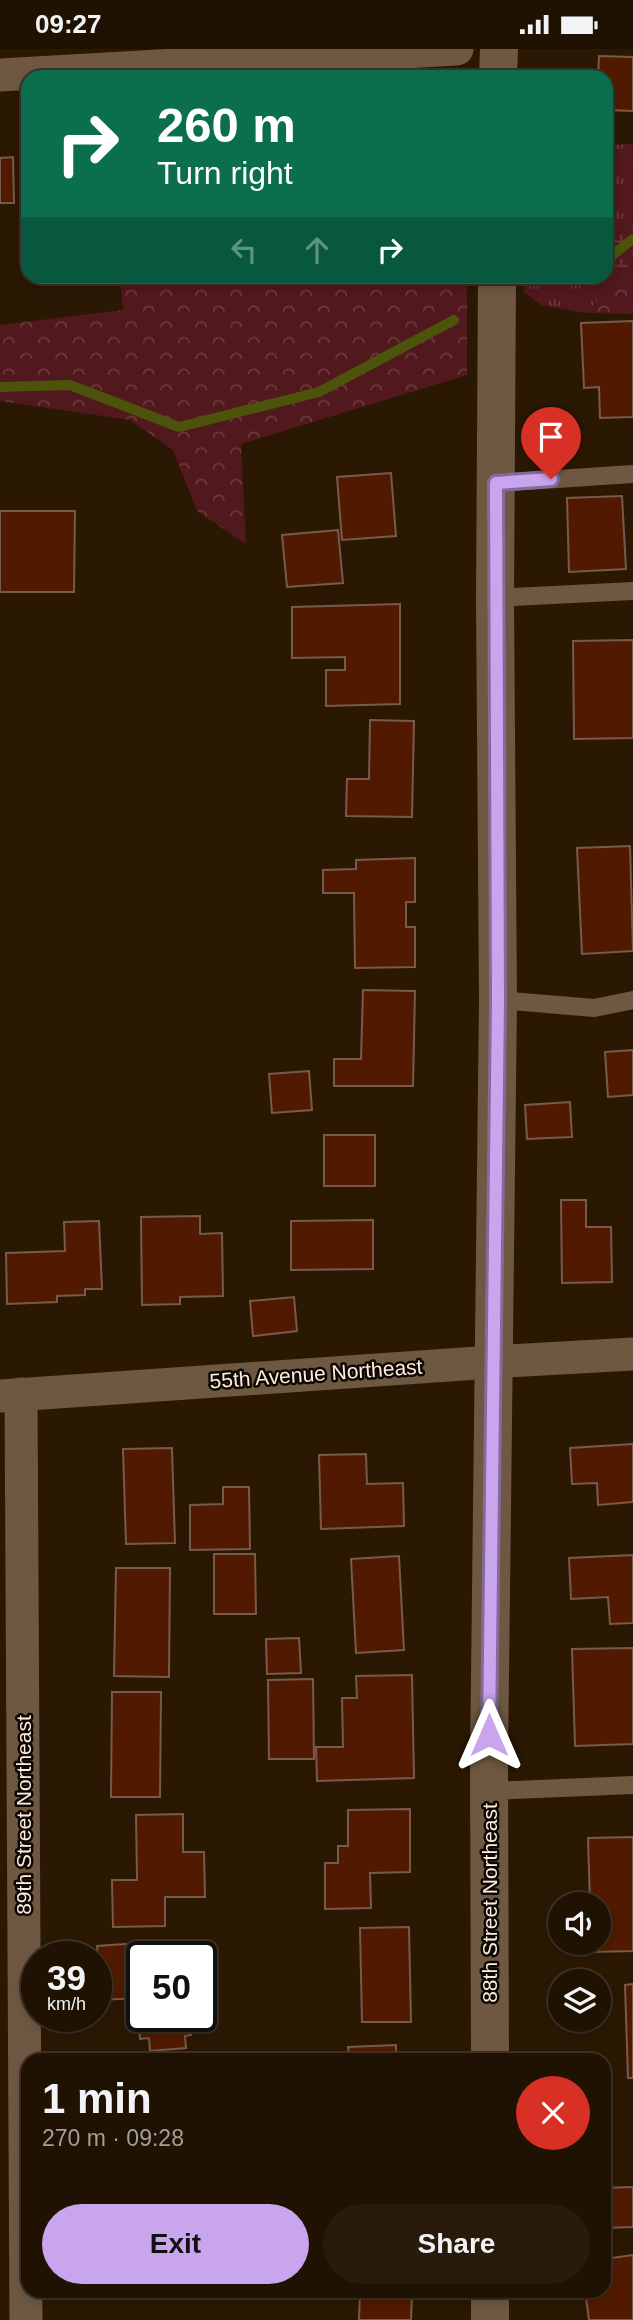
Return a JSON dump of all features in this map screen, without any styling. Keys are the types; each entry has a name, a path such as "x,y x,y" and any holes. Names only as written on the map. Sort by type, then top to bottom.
{"main road":[{"path":"498,70 499,49"},
{"name":"88th Street Northeast","path":"490,2053 492,1362 498,1000 495,598 497,284"},
{"path":"490,2298 490,2320"}],"street":[{"path":"88,70 457,49"},
{"path":"0,75 21,74"},
{"name":"55th Avenue Northeast","path":"11,1395 633,1355"},
{"name":"89th Street Northeast","path":"11,1395 22,2053"},
{"name":"89th Street Northeast","path":"26,2298 26,2320"}],"lane":[{"path":"496,483 633,474"},
{"path":"495,598 633,591"},
{"path":"498,1000 594,1008 633,1000"},
{"path":"489,1791 633,1785"}],"green space":[{"path":"633,144 633,220 613,239 613,145"},
{"path":"633,220 633,272 613,274 613,239"},
{"path":"633,272 633,314 586,313 613,284 623,273"},
{"path":"623,273 613,284 613,274"},
{"path":"121,284 467,284 467,375 241,444 246,544 197,511 173,450 130,420 0,401 0,325 123,310"},
{"path":"523,284 613,284 586,313 541,305 524,292"}],"building":[{"path":"599,56 633,57 633,111 613,110 613,70 598,70"},
{"path":"13,157 14,203 0,203 0,158"},
{"path":"633,321 633,417 600,418 599,387 584,388 581,323"},
{"path":"391,473 396,536 342,540 337,477"},
{"path":"622,496 626,569 569,572 567,498"},
{"path":"0,511 75,511 74,592 0,592"},
{"path":"338,530 343,583 287,587 282,535"},
{"path":"400,604 400,704 326,706 326,670 345,670 345,657 292,658 292,607"},
{"path":"633,640 633,738 574,739 573,641"},
{"path":"370,720 414,721 412,817 346,816 347,779 369,779"},
{"path":"630,846 633,951 582,954 577,848"},
{"path":"415,858 415,902 406,902 406,927 415,927 415,967 355,968 354,893 323,893 323,870 356,869 356,860"},
{"path":"363,990 415,991 413,1086 334,1086 334,1059 361,1059"},
{"path":"633,1050 633,1095 608,1097 605,1052"},
{"path":"309,1071 312,1110 272,1113 269,1074"},
{"path":"570,1102 572,1137 527,1139 525,1105"},
{"path":"324,1135 375,1135 375,1186 324,1186"},
{"path":"561,1200 586,1200 586,1227 611,1227 612,1282 562,1283"},
{"path":"200,1216 200,1234 222,1233 223,1296 180,1297 180,1304 142,1305 141,1217"},
{"path":"373,1220 373,1269 291,1270 291,1221"},
{"path":"99,1221 102,1289 85,1289 85,1295 57,1296 57,1302 7,1304 6,1253 65,1251 64,1222"},
{"path":"294,1297 297,1331 253,1336 250,1301"},
{"path":"633,1444 633,1502 598,1505 597,1483 572,1484 570,1448"},
{"path":"172,1448 175,1543 126,1544 123,1449"},
{"path":"366,1454 367,1484 403,1483 404,1526 321,1529 319,1455"},
{"path":"223,1487 249,1487 250,1549 190,1550 190,1505 223,1504"},
{"path":"214,1554 255,1554 256,1614 214,1614"},
{"path":"633,1555 633,1623 610,1624 608,1597 571,1599 569,1558"},
{"path":"399,1556 404,1650 356,1653 351,1559"},
{"path":"116,1568 170,1568 169,1677 114,1676"},
{"path":"299,1638 301,1673 267,1674 266,1639"},
{"path":"633,1648 633,1744 575,1746 572,1649"},
{"path":"412,1675 414,1778 317,1781 316,1747 343,1747 342,1698 357,1698 356,1676"},
{"path":"313,1679 314,1759 269,1759 268,1680"},
{"path":"112,1692 161,1692 160,1797 111,1797"},
{"path":"410,1809 410,1872 370,1873 371,1908 325,1909 325,1863 338,1863 338,1846 348,1846 348,1810"},
{"path":"183,1814 183,1852 204,1852 205,1897 165,1897 165,1926 113,1927 112,1880 137,1880 136,1815"},
{"path":"633,1837 633,1951 611,1952 611,1892 590,1892 588,1838"},
{"path":"409,1927 411,2022 362,2022 360,1928"},
{"path":"126,1944 126,1999 112,1999 112,1945"},
{"path":"633,1984 633,2078 628,2078 625,1985"},
{"path":"139,2032 191,2032 191,2035 185,2036 186,2048 150,2051 149,2038 140,2039"},
{"path":"396,2045 396,2053 348,2053 348,2047"},
{"path":"633,2187 633,2227 611,2228 611,2188"},
{"path":"633,2255 633,2320 589,2320 586,2298 611,2298 611,2258"},
{"path":"360,2298 412,2298 411,2320 359,2320"}],"waterway":[{"path":"613,255 633,239"},
{"path":"0,387 70,385 179,427 319,392 454,320"}],"route":[{"path":"489,1735 498,1000 496,483 551,479"}]}
